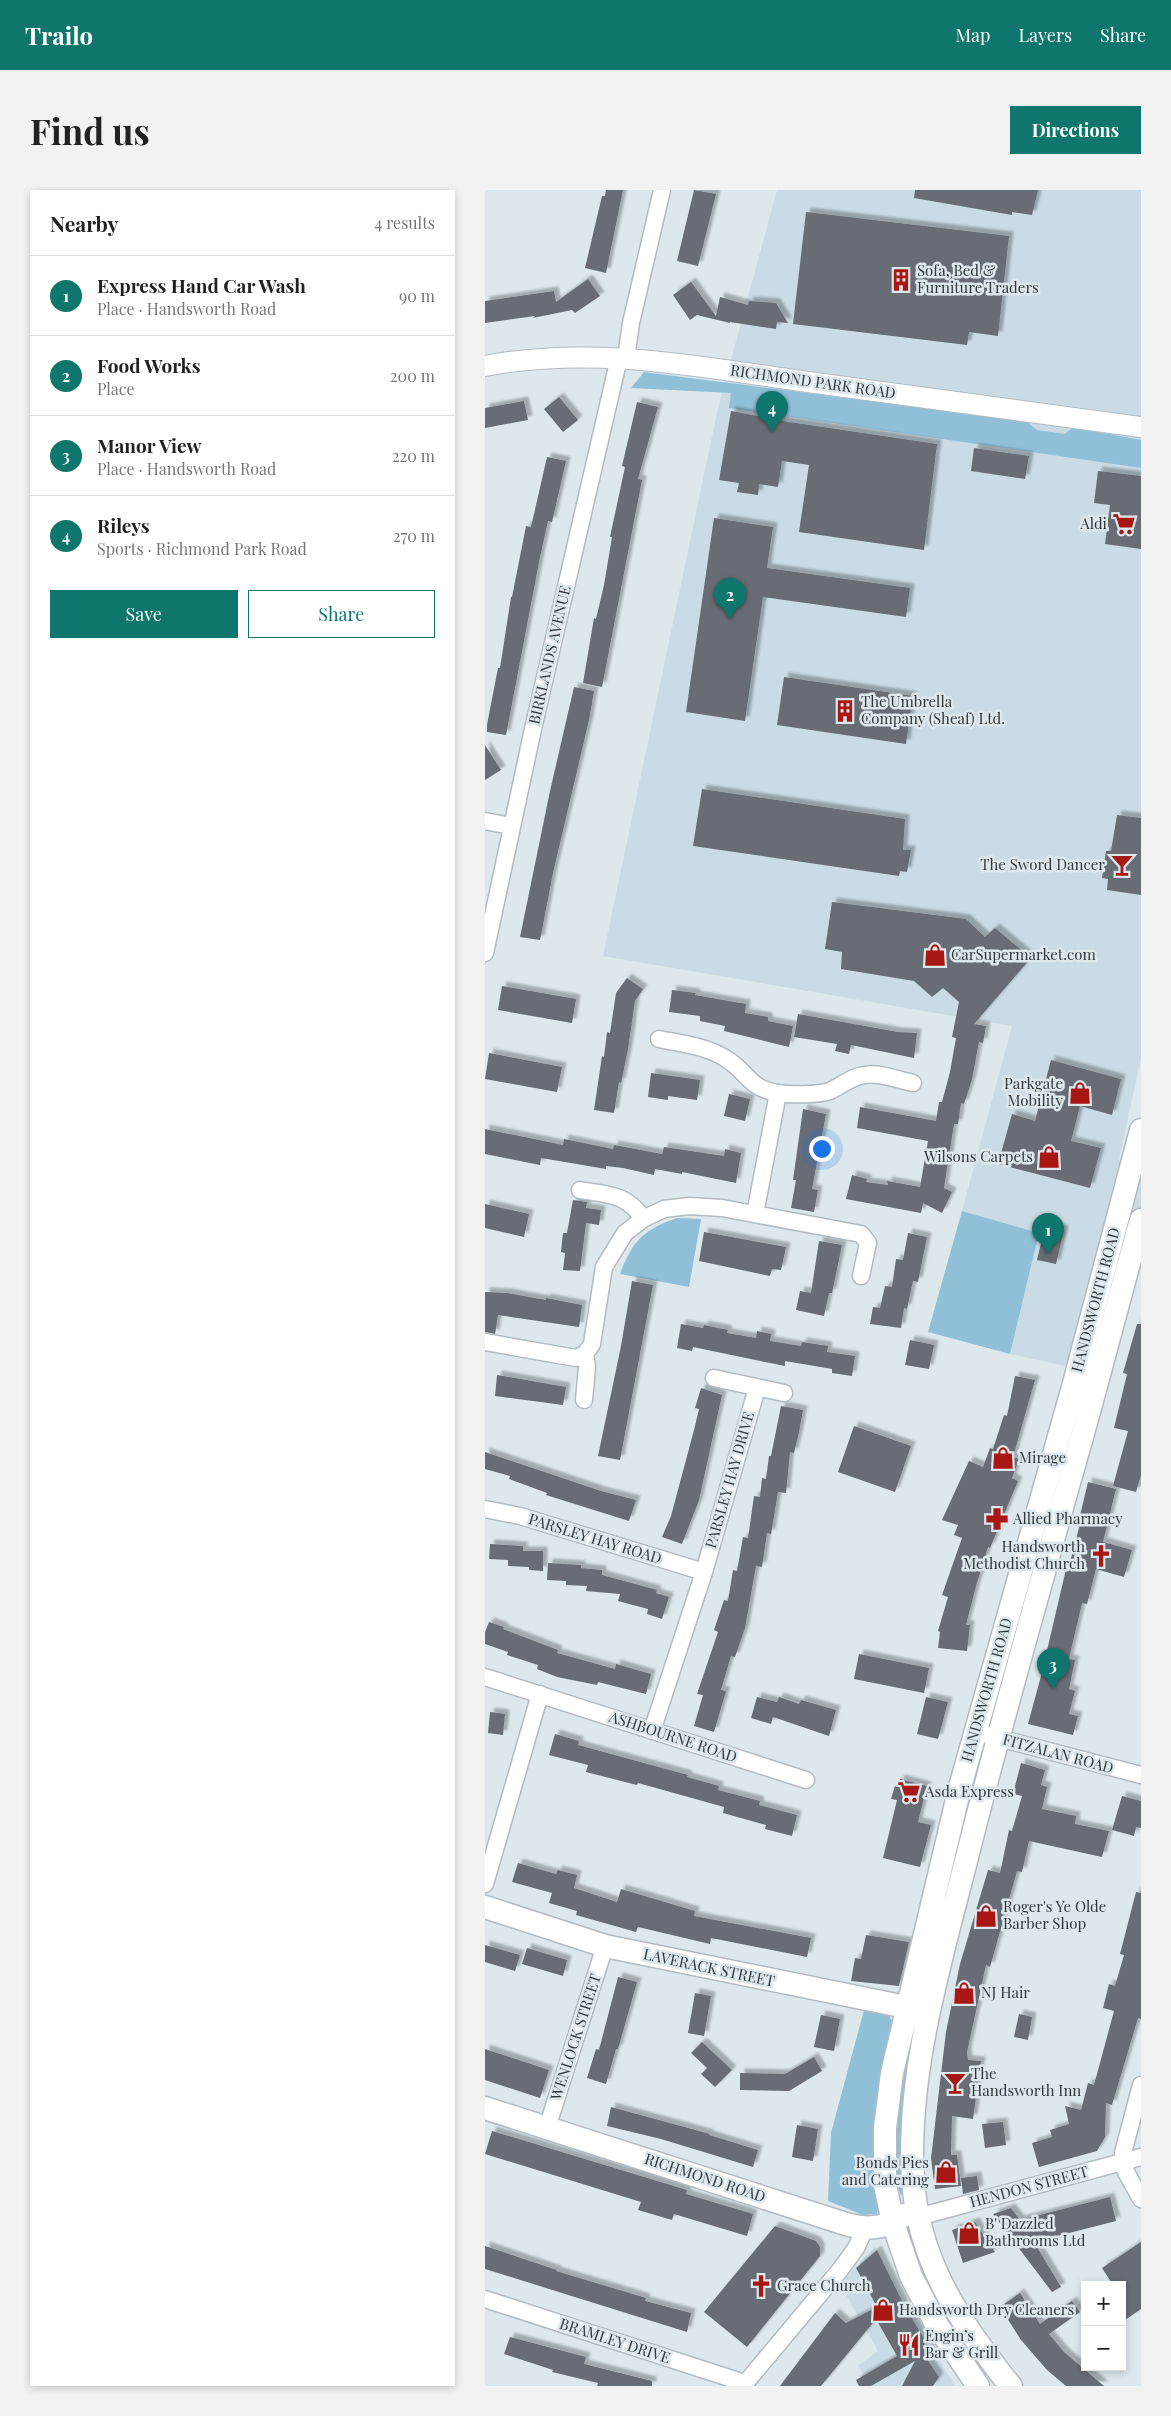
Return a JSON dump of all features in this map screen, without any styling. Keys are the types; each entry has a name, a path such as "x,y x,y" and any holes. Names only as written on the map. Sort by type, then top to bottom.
{"main road":[{"name":"HANDSWORTH ROAD","path":"1011,2386 971,2333 946,2295 928,2254 916,2207 913,2134 925,2031 946,1936 1091,1361 1107,1259 1141,1130"},
{"name":"HANDSWORTH ROAD","path":"978,2386 935,2322 911,2276 893,2223 885,2185 885,2128 892,2073 906,2007 975,1733 1091,1361 1135,1266 1141,1220"},
{"name":"LAVERACK STREET","path":"485,1907 605,1946 906,2007"},
{"path":"906,2007 921,2021 925,2031"},
{"name":"RICHMOND ROAD","path":"485,2108 865,2229 893,2223"},
{"path":"893,2223 916,2207"},
{"path":"935,2322 956,2310"}],"street":[{"name":"BIRKLANDS AVENUE","path":"485,953 511,826 662,190"},
{"name":"RICHMOND PARK ROAD","path":"485,366 560,356 674,362 1141,427"},
{"path":"485,821 511,826"},
{"path":"659,1039 702,1047 729,1061 748,1080 760,1088 778,1093 823,1093 865,1074 879,1075 913,1083"},
{"path":"755,1214 778,1093"},
{"path":"580,1190 627,1200 636,1208 643,1219"},
{"path":"485,1342 576,1358 585,1354 592,1344 604,1267 625,1234 643,1219 664,1209 689,1206 755,1214 861,1234 868,1243 861,1276"},
{"path":"1107,1259 1135,1266"},
{"path":"584,1400 587,1367 585,1354"},
{"path":"714,1378 784,1393"},
{"name":"PARSLEY HAY DRIVE","path":"652,1731 704,1572 757,1388"},
{"name":"PARSLEY HAY ROAD","path":"485,1509 520,1516 704,1572"},
{"name":"ASHBOURNE ROAD","path":"485,1677 806,1780"},
{"path":"485,1884 540,1694"},
{"name":"FITZALAN ROAD","path":"975,1733 997,1737 1141,1775"},
{"name":"WENLOCK STREET","path":"547,2128 605,1946"},
{"path":"1141,2084 1123,2152 1123,2162 1131,2184 1141,2199"},
{"name":"HENDON STREET","path":"916,2207 1141,2158"},
{"path":"744,2385 840,2270 856,2248 865,2229"},
{"name":"BRAMLEY DRIVE","path":"485,2299 744,2385"}],"shaded area":[{"path":"777,190 1141,190 1141,1058 1119,1159 1141,1166 1141,1247 1101,1235 1070,1367 1010,1354 1039,1233 962,1211 1012,1026 603,956 718,408"},
{"path":"644,372 1026,421 1037,430 1065,434 1073,427 1141,440 1141,468 729,408 731,393 631,388"},
{"path":"962,1211 1039,1233 1010,1354 928,1332"},
{"path":"677,1218 701,1219 689,1287 620,1274 635,1245 647,1232"},
{"path":"864,2010 889,2016 894,2024 880,2201 877,2214 863,2215 828,2201 831,2133"},
{"path":"911,2034 914,2035 905,2195 901,2195 895,2162 896,2140 901,2092"},
{"path":"875,2246 955,2386 871,2386 858,2366 878,2351 840,2284"}],"building":[{"path":"606,190 623,190 606,273 585,268 602,196 605,196"},
{"path":"694,190 716,194 698,266 677,261"},
{"path":"915,190 1038,190 1032,215 1012,212 1012,215 914,198"},
{"name":"Sofa, Bed & Furniture Traders","path":"806,212 1009,236 998,336 969,332 967,345 793,324"},
{"path":"588,279 600,296 575,313 572,310 533,318 535,316 485,323 485,301 554,291 556,302"},
{"path":"691,282 716,316 720,297 748,305 749,301 776,303 788,323 777,322 776,329 730,323 697,315 690,320 673,295"},
{"path":"559,397 578,420 563,432 544,409"},
{"path":"524,401 528,420 485,428 485,408"},
{"path":"637,402 658,407 638,479 642,480 602,687 583,683 594,618 596,619 604,585 612,537 610,537 625,467 622,466"},
{"path":"731,411 789,422 937,444 924,550 799,532 809,465 782,461 778,487 759,484 758,495 737,492 739,483 719,480"},
{"path":"974,448 1029,456 1025,479 971,471"},
{"path":"547,457 566,461 552,522 548,521 540,557 506,735 487,732 498,668 500,668 511,597 526,526 531,527"},
{"name":"Aldi","path":"1098,471 1141,476 1141,549 1105,544 1110,505 1094,503"},
{"path":"714,518 773,527 767,568 910,588 906,617 763,597 745,721 686,712"},
{"name":"The Umbrella Company (Sheaf) Ltd.","path":"784,677 913,696 906,744 777,725"},
{"path":"574,687 594,691 589,720 553,873 540,940 520,937 550,791"},
{"path":"485,745 501,770 485,780"},
{"path":"702,789 905,819 903,850 911,850 907,872 900,871 899,876 693,846"},
{"name":"The Sword Dancer","path":"1117,815 1141,818 1141,895 1107,890 1108,879 1102,878 1106,851 1111,851"},
{"name":"CarSupermarket.com","path":"832,902 966,919 985,937 995,928 1031,958 974,1024 986,1026 983,1043 979,1042 972,1079 964,1104 961,1103 958,1124 954,1124 944,1188 952,1192 942,1213 923,1203 921,1213 846,1199 852,1175 867,1179 866,1182 888,1185 887,1181 920,1187 928,1141 857,1128 860,1107 936,1121 939,1102 942,1102 950,1072 956,1038 952,1037 959,1002 943,988 932,997 914,981 841,969 842,952 825,949"},
{"path":"627,978 643,989 635,1001 628,1049 621,1083 619,1082 614,1113 594,1110 602,1056 604,1057 607,1032 610,1033 616,993"},
{"path":"502,986 576,999 572,1023 498,1010"},
{"path":"672,990 696,993 695,995 746,1004 745,1013 768,1017 768,1021 793,1026 789,1047 724,1031 725,1026 700,1021 700,1016 669,1012"},
{"path":"798,1014 898,1032 917,1033 914,1058 851,1045 849,1054 835,1051 837,1044 794,1037"},
{"path":"489,1053 562,1067 557,1092 485,1079"},
{"path":"1051,1060 1121,1079 1112,1115 1080,1106 1071,1141 1101,1148 1090,1188 998,1164 1012,1114 1035,1121"},
{"path":"651,1073 700,1080 697,1100 668,1096 668,1100 648,1097"},
{"path":"729,1094 750,1099 745,1121 724,1116"},
{"path":"803,1109 826,1114 812,1189 818,1190 814,1212 791,1208 796,1180 793,1180"},
{"path":"485,1129 563,1145 564,1139 613,1149 614,1145 662,1154 664,1147 724,1156 725,1149 741,1153 736,1183 682,1172 682,1174 655,1169 654,1175 623,1168 606,1166 606,1169 541,1158 540,1165 485,1154"},
{"path":"573,1200 587,1202 586,1208 601,1210 599,1225 586,1223 580,1271 563,1270 565,1253 561,1252 563,1233 567,1233"},
{"path":"485,1204 529,1214 524,1237 485,1228"},
{"path":"1045,1226 1064,1230 1056,1264 1037,1260"},
{"path":"704,1232 786,1247 781,1270 772,1269 770,1276 699,1261"},
{"path":"908,1233 927,1237 918,1282 913,1281 907,1309 904,1308 901,1328 870,1324 873,1307 880,1308 885,1286 892,1287 896,1259 903,1260"},
{"path":"819,1241 842,1245 832,1293 829,1293 824,1316 796,1310 800,1291 811,1293"},
{"path":"632,1281 653,1285 620,1460 598,1456 621,1346"},
{"path":"485,1292 507,1293 546,1300 546,1298 582,1305 579,1327 498,1315 495,1334 485,1332"},
{"path":"681,1324 703,1328 704,1325 728,1330 727,1333 756,1338 757,1331 771,1334 770,1341 801,1346 802,1342 828,1346 827,1352 855,1356 852,1376 832,1373 832,1369 785,1361 785,1366 693,1347 692,1351 677,1348"},
{"path":"1137,1324 1141,1324 1141,1475 1136,1492 1113,1486 1128,1431 1114,1428 1127,1374 1123,1373"},
{"path":"910,1340 934,1345 929,1369 905,1365"},
{"path":"497,1375 566,1387 563,1405 495,1396"},
{"path":"1015,1376 1035,1380 1013,1457 1019,1459 1012,1478 1018,1481 990,1548 988,1547 976,1586 966,1625 970,1625 967,1651 938,1648 940,1632 938,1631 948,1597 942,1595 962,1538 954,1535 958,1525 942,1520 969,1461 983,1467 990,1448 993,1449 1004,1415 1007,1416"},
{"path":"701,1388 722,1395 699,1500 682,1544 662,1537 671,1516 694,1430 699,1409 695,1408"},
{"path":"781,1406 803,1410 799,1432 794,1453 790,1452 786,1493 778,1492 771,1534 767,1533 762,1567 756,1566 745,1628 735,1657 731,1656 721,1690 726,1691 714,1732 694,1726 703,1695 697,1694 718,1632 714,1630 724,1600 728,1601 733,1570 737,1571 743,1537 748,1538 754,1496 760,1497 762,1478 766,1479 769,1456 771,1456"},
{"path":"854,1426 911,1446 895,1492 838,1472"},
{"path":"485,1452 601,1491 636,1500 629,1521 546,1495 547,1493 509,1479 510,1476 485,1469"},
{"path":"1088,1482 1116,1489 1103,1542 1132,1550 1124,1577 1096,1569 1087,1604 1082,1603 1069,1659 1075,1660 1069,1689 1075,1691 1069,1714 1078,1716 1073,1735 1028,1724 1067,1565 1069,1566 1080,1524 1078,1524"},
{"path":"490,1544 523,1546 523,1551 543,1551 543,1571 529,1570 529,1567 508,1566 508,1560 489,1559"},
{"path":"548,1563 581,1565 581,1568 602,1570 602,1575 657,1590 656,1593 669,1597 662,1619 647,1614 648,1609 618,1601 620,1594 586,1591 587,1586 566,1585 566,1581 547,1580"},
{"path":"489,1622 558,1650 557,1653 615,1669 616,1664 651,1674 646,1694 598,1682 597,1685 557,1677 537,1669 538,1665 507,1655 508,1652 485,1644 485,1632"},
{"path":"859,1654 929,1668 924,1693 854,1679"},
{"path":"757,1697 777,1702 779,1697 799,1704 801,1700 836,1710 829,1736 773,1717 771,1724 751,1718"},
{"path":"926,1697 948,1702 938,1739 917,1734"},
{"path":"490,1712 505,1714 503,1735 488,1733"},
{"path":"555,1734 579,1741 578,1745 688,1775 687,1777 719,1786 718,1790 760,1801 759,1805 797,1815 792,1836 765,1829 766,1825 723,1813 724,1807 638,1783 637,1785 586,1772 588,1765 549,1755"},
{"path":"1021,1763 1045,1770 1041,1785 1047,1787 1042,1809 1076,1816 1075,1824 1109,1831 1102,1857 1029,1841 1022,1872 1017,1871 990,1967 986,1965 967,2052 968,2060 981,2061 973,2119 952,2116 951,2155 957,2155 961,2186 935,2189 931,2158 946,2032 960,1964 988,1870 1000,1873 1009,1830 1012,1831 1022,1796 1013,1794"},
{"path":"900,1779 927,1786 918,1822 931,1825 920,1867 883,1858 897,1800 891,1799 895,1786 898,1787"},
{"path":"1122,1796 1141,1801 1141,1828 1136,1827 1134,1836 1112,1830"},
{"path":"518,1863 556,1874 558,1870 577,1875 574,1888 617,1902 621,1889 695,1911 694,1916 811,1938 807,1957 711,1938 710,1944 638,1927 636,1932 576,1915 577,1911 549,1903 552,1893 512,1882"},
{"path":"1136,1892 1141,1893 1141,2019 1138,2018 1112,2105 1106,2103 1105,2137 1097,2151 1039,2167 1032,2143 1052,2137 1050,2130 1069,2124 1065,2106 1081,2110 1088,2083 1094,2085 1114,2011 1103,2008 1109,1984 1115,1986 1124,1955 1120,1954"},
{"path":"866,1935 909,1942 899,1986 851,1981 855,1958 861,1959"},
{"path":"485,1945 520,1955 515,1971 485,1962"},
{"path":"527,1948 567,1960 563,1976 522,1964"},
{"path":"618,1977 637,1982 606,2084 587,2078 596,2049 599,2050"},
{"path":"695,1993 711,1996 704,2036 688,2033"},
{"path":"1019,2014 1032,2017 1028,2040 1014,2037"},
{"path":"821,2015 840,2019 834,2051 814,2047"},
{"path":"702,2042 732,2070 715,2087 701,2074 707,2068 691,2053"},
{"path":"485,2049 549,2070 540,2098 485,2080"},
{"path":"814,2057 822,2071 789,2091 740,2090 740,2073 785,2074"},
{"path":"611,2107 710,2134 758,2150 753,2167 661,2139 607,2126"},
{"path":"1003,2122 1006,2145 985,2148 982,2124"},
{"path":"797,2125 818,2129 813,2161 792,2157"},
{"path":"492,2131 687,2190 686,2194 753,2214 747,2236 674,2214 672,2220 638,2210 641,2202 485,2154"},
{"path":"977,2176 979,2190 963,2194 961,2178"},
{"path":"1110,2197 1116,2221 1034,2242 1061,2287 1052,2292 993,2214 1011,2208 1020,2220"},
{"path":"975,2222 995,2252 963,2263 952,2230"},
{"name":"Grace Church","path":"775,2226 816,2241 820,2247 820,2256 747,2347 704,2312"},
{"path":"1141,2242 1141,2309 1126,2319 1126,2281 1110,2281 1102,2268"},
{"path":"485,2246 556,2271 646,2298 645,2301 691,2313 687,2332 485,2269"},
{"path":"877,2250 904,2305 932,2352 925,2356 939,2377 933,2386 902,2386 915,2361 871,2386 859,2386 856,2380 897,2356 876,2319 821,2386 780,2386 835,2313 846,2323 877,2307 856,2268"},
{"path":"1020,2293 1040,2324 1072,2301 1080,2312 1049,2334 1064,2352 1081,2366 1081,2371 1086,2371 1104,2386 1066,2386 1047,2370 1021,2340 1000,2307"},
{"path":"510,2337 586,2357 584,2364 652,2381 652,2386 597,2386 598,2383 552,2372 553,2370 504,2354"}],"place":[{"name":"Sofa, Bed & Furniture Traders","path":"901,280"},
{"name":"Rileys","path":"772,432"},
{"name":"Aldi","path":"1124,524"},
{"name":"Food Works","path":"730,619"},
{"name":"The Umbrella Company (Sheaf) Ltd.","path":"845,711"},
{"name":"The Sword Dancer","path":"1122,865"},
{"name":"CarSupermarket.com","path":"935,955"},
{"name":"Parkgate Mobility","path":"1080,1093"},
{"name":"Wilsons Carpets","path":"1049,1157"},
{"name":"Express Hand Car Wash","path":"1048,1254"},
{"name":"Mirage","path":"1003,1458"},
{"name":"Allied Pharmacy","path":"997,1519"},
{"name":"Handsworth Methodist Church","path":"1101,1556"},
{"name":"Manor View","path":"1053,1689"},
{"name":"Asda Express","path":"909,1792"},
{"name":"Roger's Ye Olde Barber Shop","path":"986,1916"},
{"name":"NJ Hair","path":"964,1993"},
{"name":"The Handsworth Inn","path":"955,2083"},
{"name":"Bonds Pies and Catering","path":"946,2172"},
{"name":"B' Dazzled Bathrooms Ltd","path":"969,2233"},
{"name":"Grace Church","path":"761,2286"},
{"name":"Handsworth Dry Cleaners","path":"883,2310"},
{"name":"Engin’s Bar & Grill","path":"909,2345"}]}
